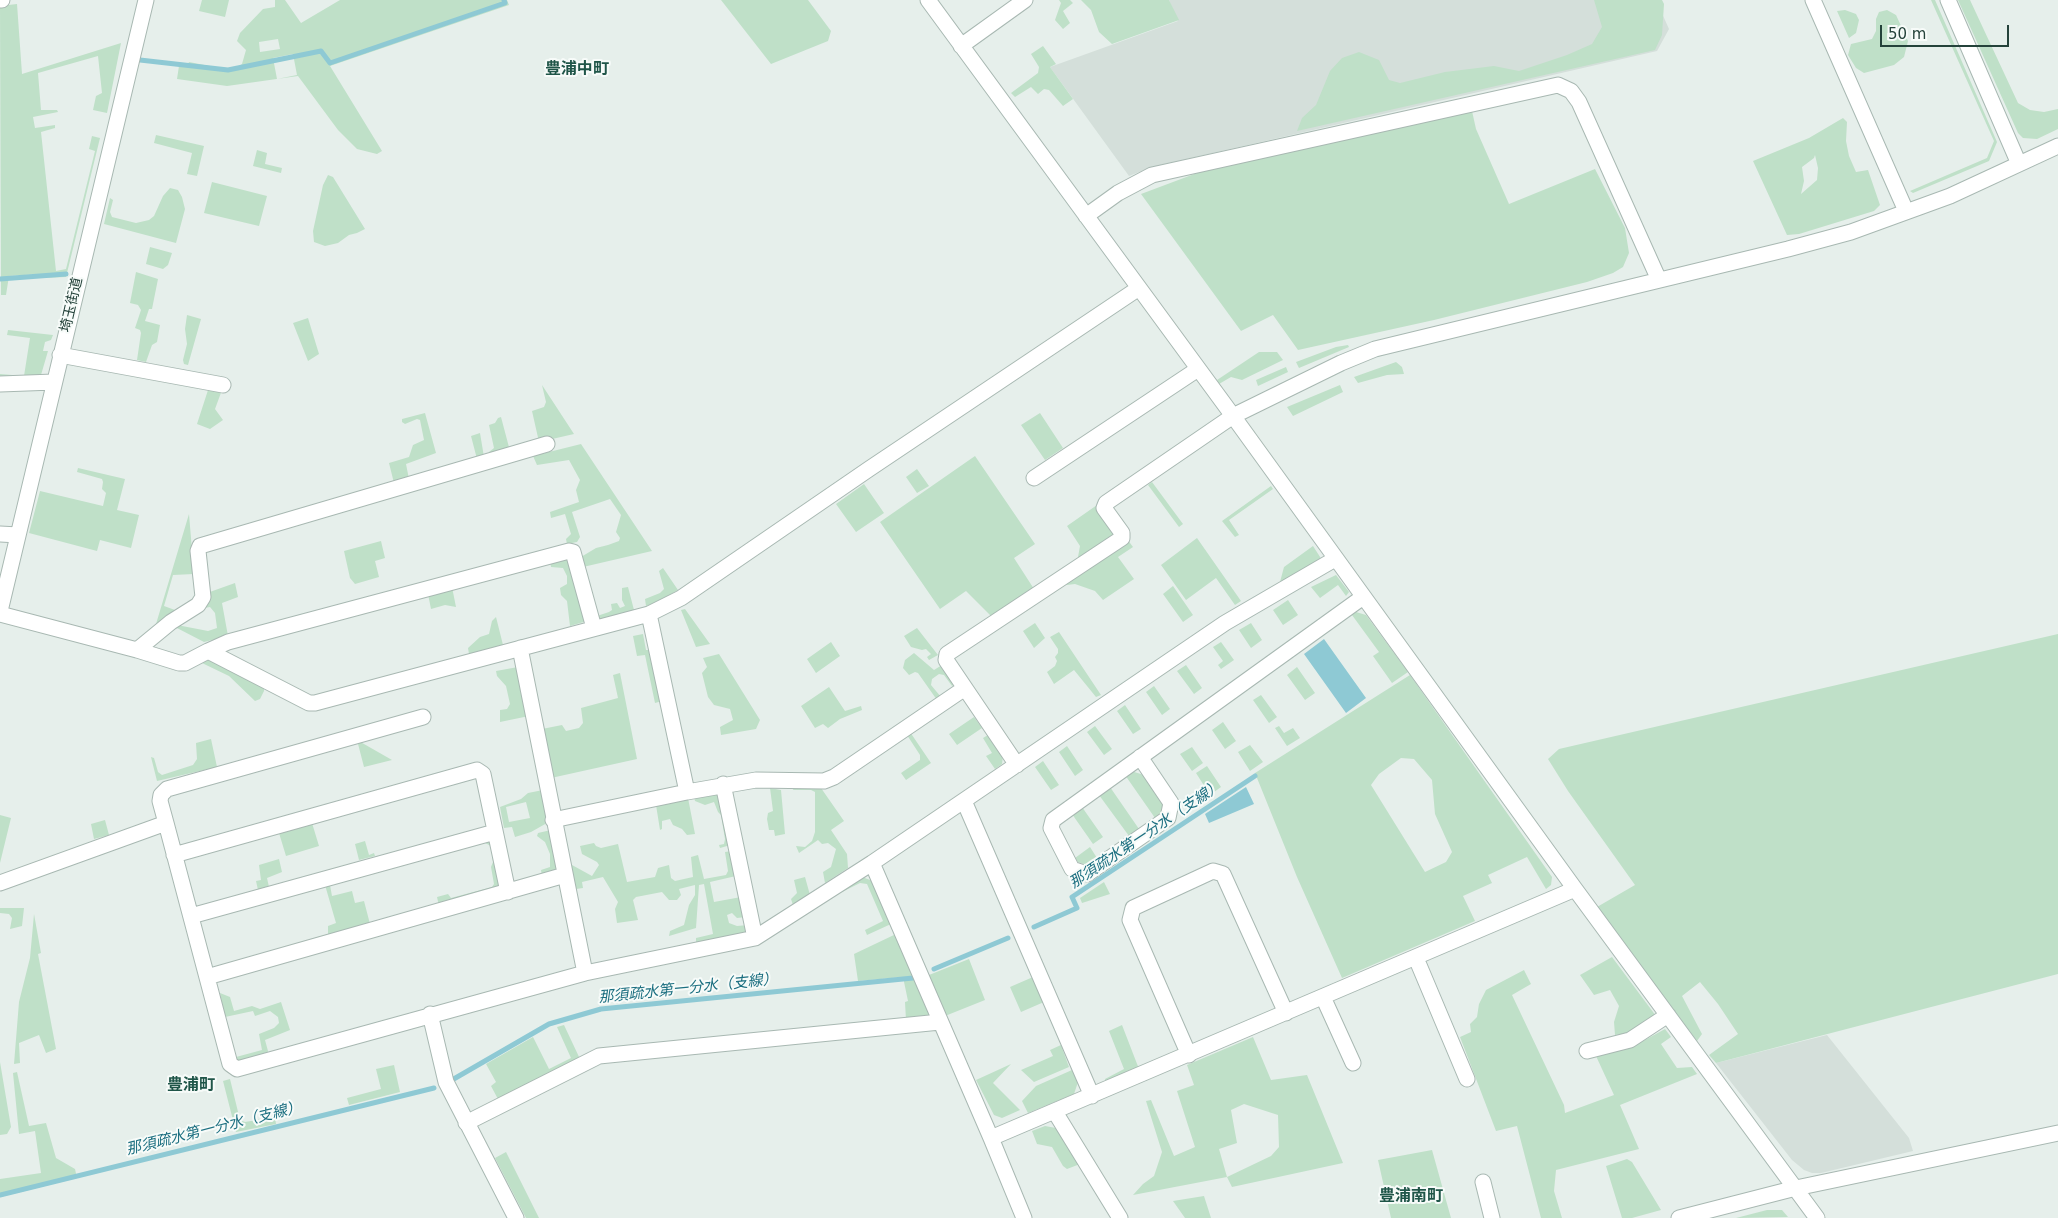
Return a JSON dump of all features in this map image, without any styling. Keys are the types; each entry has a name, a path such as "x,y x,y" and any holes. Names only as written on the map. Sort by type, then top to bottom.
{"street":[{"name":"埼玉街道","path":"0,612 146,0"},
{"path":"928,0 1233,416 1575,889 1817,1218"},
{"path":"961,46 1025,0"},
{"path":"1813,0 1906,211"},
{"path":"1948,0 2019,164"},
{"path":"1086,216 1118,193 1152,175 1558,85 1571,91 1580,102 1659,280"},
{"path":"1016,765 946,660 947,654 1122,538 1122,533 1104,508 1106,503 1233,416 1341,363 1375,349 1842,234 1950,196 2058,146"},
{"path":"208,651 309,702 315,703 649,614 681,598 1138,288"},
{"path":"60,355 223,385"},
{"path":"1034,478 1198,369"},
{"path":"0,384 54,382"},
{"path":"137,650 171,622 198,605 203,597 198,551 200,546 547,444"},
{"path":"0,534 18,535"},
{"path":"0,612 185,663 228,642 569,551 573,552 594,628"},
{"path":"423,716 163,791 160,801 230,1064 236,1069 584,973 756,938 872,863 1225,623 1335,559"},
{"path":"1140,757 1171,803 1168,818 1087,874 1072,869 1051,828 1053,820 1140,757 1363,597"},
{"path":"649,614 687,792"},
{"path":"520,648 584,973"},
{"path":"553,820 723,784 756,780 816,782 834,777 965,688"},
{"path":"174,854 478,770 483,774 508,892"},
{"path":"723,784 756,938"},
{"path":"964,801 1092,1096"},
{"path":"0,883 166,823"},
{"path":"191,916 495,832"},
{"path":"872,863 1024,1218"},
{"path":"1189,1055 1130,920 1133,908 1213,871 1223,874 1286,1013"},
{"path":"207,977 564,875"},
{"path":"991,1138 1575,889"},
{"path":"1416,958 1467,1078"},
{"path":"1323,997 1353,1063"},
{"path":"430,1014 446,1082 516,1218"},
{"path":"1587,1051 1630,1040 1668,1015"},
{"path":"466,1123 599,1056 940,1022"},
{"path":"1055,1112 1120,1218"},
{"path":"1679,1218 1796,1188 2058,1132"},
{"path":"1483,1182 1492,1218"}],"shaded area":[{"path":"1169,0 1656,0 1669,29 1657,51 1152,167 1129,176 1050,67 1178,21"},
{"path":"1827,1035 1909,1138 1913,1151 1821,1173 1812,1173 1804,1170 1792,1160 1716,1063"}],"green space":[{"path":"202,0 229,0 225,17 199,11"},
{"path":"275,0 285,0 301,23 340,0 507,0 509,5 330,66 382,151 377,154 357,149 338,130 298,76 278,79 297,75 293,54 273,58 277,79 227,86 177,79 179,66 186,67 189,62 225,69 236,68 242,64 246,50 237,41 240,33 263,9 275,7","holes":["278,39 280,49 260,52 259,42"]},
{"path":"721,0 808,0 831,31 828,41 771,64"},
{"path":"1059,0 1070,0 1073,3 1063,11 1070,23 1063,29 1055,20 1061,3"},
{"path":"1081,0 1169,0 1179,20 1112,44 1099,32 1091,10"},
{"path":"1594,0 1662,0 1664,4 1662,35 1655,50 1297,131 1302,118 1316,105 1330,71 1342,58 1359,52 1379,60 1389,80 1400,83 1445,72 1494,66 1519,71 1567,55 1592,44 1602,27"},
{"path":"1931,0 1935,0 1997,142 1989,161 1913,193 1910,191 1987,158 1994,141"},
{"path":"1958,0 1970,0 2018,103 2030,110 2044,112 2058,109 2058,129 2037,139 2023,138 2018,133"},
{"path":"17,4 22,74 121,43 107,113 93,110 96,96 102,93 98,56 38,73 41,110 57,110 58,112 33,117 35,128 55,125 55,128 41,132 56,271 66,269 95,151 89,149 92,136 100,138 66,277 42,278 41,274 9,276 6,295 1,295 0,6"},
{"path":"1845,10 1856,14 1859,20 1856,33 1849,38 1837,11"},
{"path":"1887,10 1896,15 1908,41 1904,57 1894,65 1864,73 1856,68 1848,55 1851,44 1872,39 1876,31 1876,19 1879,12"},
{"path":"1043,46 1056,64 1050,67 1073,99 1063,106 1049,90 1044,89 1038,94 1031,87 1015,97 1011,93 1038,73 1039,67 1031,54"},
{"path":"1472,111 1476,129 1509,204 1595,169 1625,228 1629,253 1623,267 1613,273 1587,282 1434,320 1298,350 1273,315 1241,331 1141,194 1197,173"},
{"path":"1843,118 1847,122 1846,141 1849,156 1856,172 1868,170 1880,205 1874,211 1799,234 1787,235 1753,161 1809,138","holes":["1815,155 1818,168 1817,180 1801,194 1804,181 1802,167 1814,158"]},
{"path":"156,135 204,146 197,176 187,174 192,153 154,143"},
{"path":"257,150 267,153 265,164 282,168 281,173 253,166"},
{"path":"328,175 333,177 365,229 349,235 338,243 325,246 314,242 313,231 323,185"},
{"path":"212,182 267,196 259,226 204,213"},
{"path":"170,188 178,190 185,209 176,243 104,224 110,198 113,200 110,212 112,217 136,223 149,220 154,216 163,196"},
{"path":"150,247 172,253 168,265 163,269 146,264"},
{"path":"136,272 158,279 152,309 149,309 145,321 160,325 157,342 152,345 146,362 137,360 141,333 140,330 135,328 141,310 138,305 130,303"},
{"path":"187,315 201,319 188,365 184,364 183,360 187,344 185,329"},
{"path":"308,318 319,354 308,361 293,323"},
{"path":"8,330 53,335 51,340 45,342 43,351 48,351 41,375 32,379 0,380 0,374 24,376 30,338 7,335"},
{"path":"1348,345 1349,347 1299,368 1296,362 1336,347"},
{"path":"1259,352 1277,352 1283,360 1242,380 1231,377 1219,384 1217,380"},
{"path":"1396,362 1402,367 1404,374 1387,375 1358,383 1354,377"},
{"path":"1286,367 1288,372 1258,386 1256,380"},
{"path":"542,385 574,434 539,442 532,411 544,407 546,402"},
{"path":"1340,385 1343,392 1293,416 1287,407"},
{"path":"209,387 222,390 215,409 223,420 210,429 197,424"},
{"path":"425,413 436,453 406,464 409,479 394,483 389,463 409,457 413,445 424,440 420,420 417,419 405,424 402,422 402,419"},
{"path":"1040,413 1063,448 1045,460 1021,425"},
{"path":"501,417 510,451 490,456 489,452 494,448 489,425 495,423"},
{"path":"480,433 484,457 477,459 471,436"},
{"path":"581,444 652,551 583,567 581,557 596,548 619,541 620,538 616,532 621,515 610,499 572,512 580,537 577,542 567,544 566,539 571,534 565,514 551,518 550,512 579,502 576,490 580,480 569,460 537,465 533,456"},
{"path":"975,456 1035,544 1014,558 1034,589 993,618 966,591 940,609 880,522"},
{"path":"78,468 125,479 117,510 139,515 131,548 100,540 97,551 29,533 40,491 103,506 106,493 102,489 102,479 77,472"},
{"path":"917,469 929,486 917,493 906,477"},
{"path":"1152,482 1183,524 1179,527 1148,485"},
{"path":"864,484 884,513 856,532 836,504"},
{"path":"1271,486 1273,489 1229,520 1239,535 1235,537 1222,521"},
{"path":"1097,505 1115,533 1114,538 1081,561 1078,557 1080,546 1067,526"},
{"path":"189,514 194,574 173,575 164,606 175,610 156,624"},
{"path":"1197,538 1241,601 1235,605 1216,578 1186,600 1161,565"},
{"path":"1127,539 1133,547 1118,557 1134,579 1103,600 1095,591 1075,584 1067,585 1065,582"},
{"path":"381,541 385,558 375,561 379,577 355,584 350,578 344,551"},
{"path":"1313,546 1322,560 1280,582 1284,567"},
{"path":"562,558 568,559 587,621 570,626 567,601 561,595 560,588 567,584 567,576 563,568 551,567 550,561"},
{"path":"663,568 678,590 656,603 646,606 645,599 660,593 664,589 659,571"},
{"path":"1336,575 1349,592 1346,596 1338,585 1320,598 1311,587"},
{"path":"235,583 238,597 222,603 228,636 204,642 175,627 177,625 208,631 217,628 215,613 210,607 199,609 207,593"},
{"path":"1173,586 1193,615 1183,622 1163,594"},
{"path":"452,587 456,607 445,605 431,609 428,594"},
{"path":"628,587 634,610 599,620 597,616 612,610 611,604 617,603 620,608 625,606 622,600 622,588"},
{"path":"1288,600 1298,615 1283,625 1273,610"},
{"path":"685,609 710,644 696,647 681,610"},
{"path":"1356,612 1366,615 1408,672 1392,683 1373,656 1379,652 1352,615"},
{"path":"496,617 503,645 469,654 468,648 480,637 489,634 492,621"},
{"path":"1035,623 1045,638 1034,648 1023,631"},
{"path":"1251,623 1262,640 1251,648 1239,630"},
{"path":"917,628 938,655 929,660 927,657 931,654 926,649 922,650 911,647 904,636"},
{"path":"1059,632 1101,695 1096,697 1074,670 1054,684 1047,672 1055,666 1057,661 1055,657 1058,649 1050,637"},
{"path":"643,634 646,650 651,650 662,701 655,703 645,655 637,656 633,636"},
{"path":"2058,634 2058,974 1716,1063 1709,1055 1738,1034 1718,1004 1700,982 1682,996 1702,1034 1697,1041 1597,907 1635,885 1568,791 1548,759 1559,749"},
{"path":"831,642 840,656 816,673 807,659"},
{"path":"1221,642 1234,660 1221,669 1218,665 1223,661 1213,647"},
{"path":"914,653 934,670 942,665 955,684 952,686 944,675 939,674 932,679 931,685 941,697 937,700 918,673 915,672 909,675 903,668 905,660"},
{"path":"719,654 760,720 756,729 721,735 720,727 733,720 730,709 714,705 708,697 702,673 707,667 703,658"},
{"path":"209,660 264,687 260,699 255,701 229,676 202,663"},
{"path":"1186,665 1202,688 1194,694 1177,671"},
{"path":"518,667 529,716 500,722 500,710 507,709 510,704 506,686 497,676 496,671"},
{"path":"1297,667 1315,693 1305,700 1287,675"},
{"path":"620,673 637,759 551,778 542,729 562,725 566,731 579,728 583,723 581,708 618,698 613,675"},
{"path":"1410,675 1552,877 1551,885 1546,889 1527,857 1488,875 1492,883 1463,896 1475,921 1342,978 1297,877 1255,773","holes":["1401,758 1414,759 1432,780 1435,814 1452,852 1446,862 1425,872 1371,785 1379,774"]},
{"path":"1154,686 1170,709 1162,715 1146,692"},
{"path":"829,687 845,711 861,706 862,710 840,719 828,728 823,724 815,728 801,706"},
{"path":"1261,695 1277,717 1269,723 1253,700"},
{"path":"1125,705 1141,729 1133,734 1117,711"},
{"path":"974,717 982,728 957,745 949,734"},
{"path":"1223,722 1236,741 1225,749 1212,730"},
{"path":"1095,726 1112,749 1104,755 1087,732"},
{"path":"1279,726 1284,733 1293,728 1300,738 1287,746 1275,728"},
{"path":"910,732 931,763 906,780 901,773 920,760 920,755 907,735"},
{"path":"988,735 1003,756 1002,764 995,769 986,756 992,753 983,738"},
{"path":"211,739 217,767 157,781 151,757 154,758 158,772 162,775 193,765 197,759 196,743"},
{"path":"357,740 392,760 364,767"},
{"path":"1250,745 1263,762 1250,771 1238,752"},
{"path":"1067,746 1083,770 1075,776 1059,752"},
{"path":"1192,747 1203,763 1192,771 1180,754"},
{"path":"1043,761 1059,785 1051,790 1035,767"},
{"path":"1207,766 1221,787 1210,795 1196,773"},
{"path":"1131,771 1144,775 1163,803 1160,815 1155,818 1125,775"},
{"path":"794,787 821,788 844,821 831,830 847,854 848,868 825,883 823,872 831,867 836,849 828,843 822,844 818,840 799,853 796,846 805,847 812,841 815,832 815,792 811,790 793,790"},
{"path":"1110,787 1139,829 1129,836 1099,795"},
{"path":"770,788 781,790 785,834 775,836 774,830 769,830 768,813 773,811"},
{"path":"543,790 549,816 547,823 531,832 515,837 512,827 504,828 500,807 521,799 528,793","holes":["526,802 530,818 509,822 506,807"]},
{"path":"717,794 722,797 729,842 727,846 720,848 719,845 724,844 725,839 721,815 714,802 705,805 695,801 694,797"},
{"path":"688,798 695,834 687,835 682,829 673,825 670,819 662,821 662,829 660,830 656,805"},
{"path":"1082,807 1103,837 1093,844 1072,814"},
{"path":"0,815 11,818 0,863"},
{"path":"105,820 109,835 94,839 91,824"},
{"path":"312,823 319,846 286,856 279,833"},
{"path":"551,830 559,872 542,876 541,870 550,867 550,854 545,842 537,836 538,833"},
{"path":"365,841 369,855 374,853 375,856 359,860 355,844"},
{"path":"490,841 501,886 439,906 437,897 448,894 451,898 492,887 494,884 491,867 493,862 491,846 483,842"},
{"path":"594,843 601,848 618,844 627,882 655,877 658,868 669,865 671,878 675,881 693,877 691,857 698,855 704,879 726,875 728,871 725,852 732,851 736,876 710,882 714,902 741,897 746,917 737,918 732,913 727,915 729,923 737,926 748,925 749,929 744,934 696,943 696,938 713,934 704,884 699,885 696,928 669,936 670,931 684,925 689,905 695,895 695,885 679,889 681,895 677,900 669,900 662,892 636,897 633,900 638,920 617,923 615,909 618,902 603,877 582,882 583,888 576,889 572,865 592,876 599,865 582,854 580,846"},
{"path":"1090,847 1097,858 1087,865 1078,862 1075,858"},
{"path":"279,859 282,872 267,878 269,887 258,890 256,881 261,880 259,865"},
{"path":"805,877 810,895 793,905 791,899 797,893 794,880"},
{"path":"862,877 873,881 891,924 867,935 865,930 883,921 867,884 860,883 842,892 841,890"},
{"path":"1104,882 1110,894 1082,903 1080,898"},
{"path":"325,885 330,885 332,896 352,891 355,903 364,901 370,924 312,942 311,939 328,934 328,926 336,923"},
{"path":"0,908 24,908 22,926 10,929 12,918 9,914 0,913"},
{"path":"34,914 41,953 38,954 56,1049 46,1053 39,1035 19,1043 20,1063 14,1064 19,1002 30,958"},
{"path":"896,934 929,1011 929,1015 926,1018 906,1020 905,1002 908,1001 903,977 858,981 854,954"},
{"path":"1612,957 1656,1016 1628,1033 1615,1035 1614,1022 1619,1006 1610,990 1594,995 1580,975"},
{"path":"969,959 985,1000 945,1016 929,975"},
{"path":"1524,970 1531,984 1512,995 1564,1105 1565,1113 1614,1095 1596,1056 1634,1046 1665,1029 1671,1037 1661,1044 1677,1068 1692,1067 1697,1074 1620,1105 1639,1149 1556,1170 1554,1191 1562,1218 1541,1218 1517,1126 1496,1131 1460,1037 1471,1032 1470,1024 1477,1017 1479,1004 1486,990"},
{"path":"1033,977 1044,1002 1021,1012 1010,987"},
{"path":"220,993 230,997 234,1011 252,1006 260,1009 281,1002 290,1030 265,1040 267,1054 238,1062 236,1057 262,1050 259,1034 274,1028 279,1023 278,1017 270,1011 255,1016 253,1011 225,1017"},
{"path":"564,1025 580,1059 499,1101 491,1086 496,1082 486,1064 533,1037 549,1069 571,1058 557,1027"},
{"path":"1122,1025 1139,1069 1105,1082 1105,1079 1124,1069 1109,1031"},
{"path":"1253,1037 1271,1080 1307,1075 1343,1163 1232,1187 1227,1177 1133,1195 1154,1176 1162,1152 1146,1101 1151,1100 1174,1156 1195,1147 1177,1091 1194,1085 1187,1065","holes":["1244,1104 1278,1115 1279,1147 1271,1156 1227,1177 1219,1149 1237,1143 1231,1110"]},
{"path":"1061,1045 1069,1067 1034,1082 1021,1070 1053,1056 1050,1050"},
{"path":"0,1062 11,1127 7,1134 0,1135"},
{"path":"1011,1064 993,1083 1020,1110 1002,1118 994,1115 976,1080"},
{"path":"394,1065 400,1092 349,1105 347,1098 381,1089 376,1069"},
{"path":"1072,1070 1078,1082 1074,1094 1028,1113 1022,1101 1036,1086"},
{"path":"17,1072 29,1126 46,1123 56,1158 75,1169 77,1178 0,1197 0,1179 41,1173 35,1131 19,1134 13,1073"},
{"path":"230,1079 240,1120 245,1122 275,1117 276,1124 236,1132 223,1081"},
{"path":"1045,1126 1056,1128 1080,1164 1067,1169 1063,1166 1052,1147 1037,1144 1032,1131"},
{"path":"1432,1150 1451,1218 1391,1218 1378,1160"},
{"path":"506,1152 539,1218 526,1218 495,1158"},
{"path":"1627,1159 1632,1162 1661,1210 1632,1218 1622,1218 1606,1166"},
{"path":"1204,1196 1211,1218 1185,1218 1173,1201"},
{"path":"1767,1210 1782,1210 1788,1217 1736,1218"}],"water":[{"path":"1324,639 1366,698 1346,713 1304,654"},
{"path":"1246,787 1254,804 1209,823 1205,814"}],"waterway":[{"path":"140,60 228,70 321,51 330,63 505,3 504,0"},
{"path":"0,279 66,274"},
{"name":"那須疏水第一分水（支線）","path":"1034,927 1077,908 1072,897 1255,776"},
{"name":"那須疏水第一分水（支線）","path":"934,969 1008,938"},
{"name":"那須疏水第一分水（支線）","path":"452,1080 549,1024 601,1009 913,978"},
{"name":"那須疏水第一分水（支線）","path":"0,1195 434,1088"}],"district":[{"name":"豊浦中町","path":"577,70"},
{"name":"豊浦町","path":"191,1086"},
{"name":"豊浦南町","path":"1411,1197"}]}
